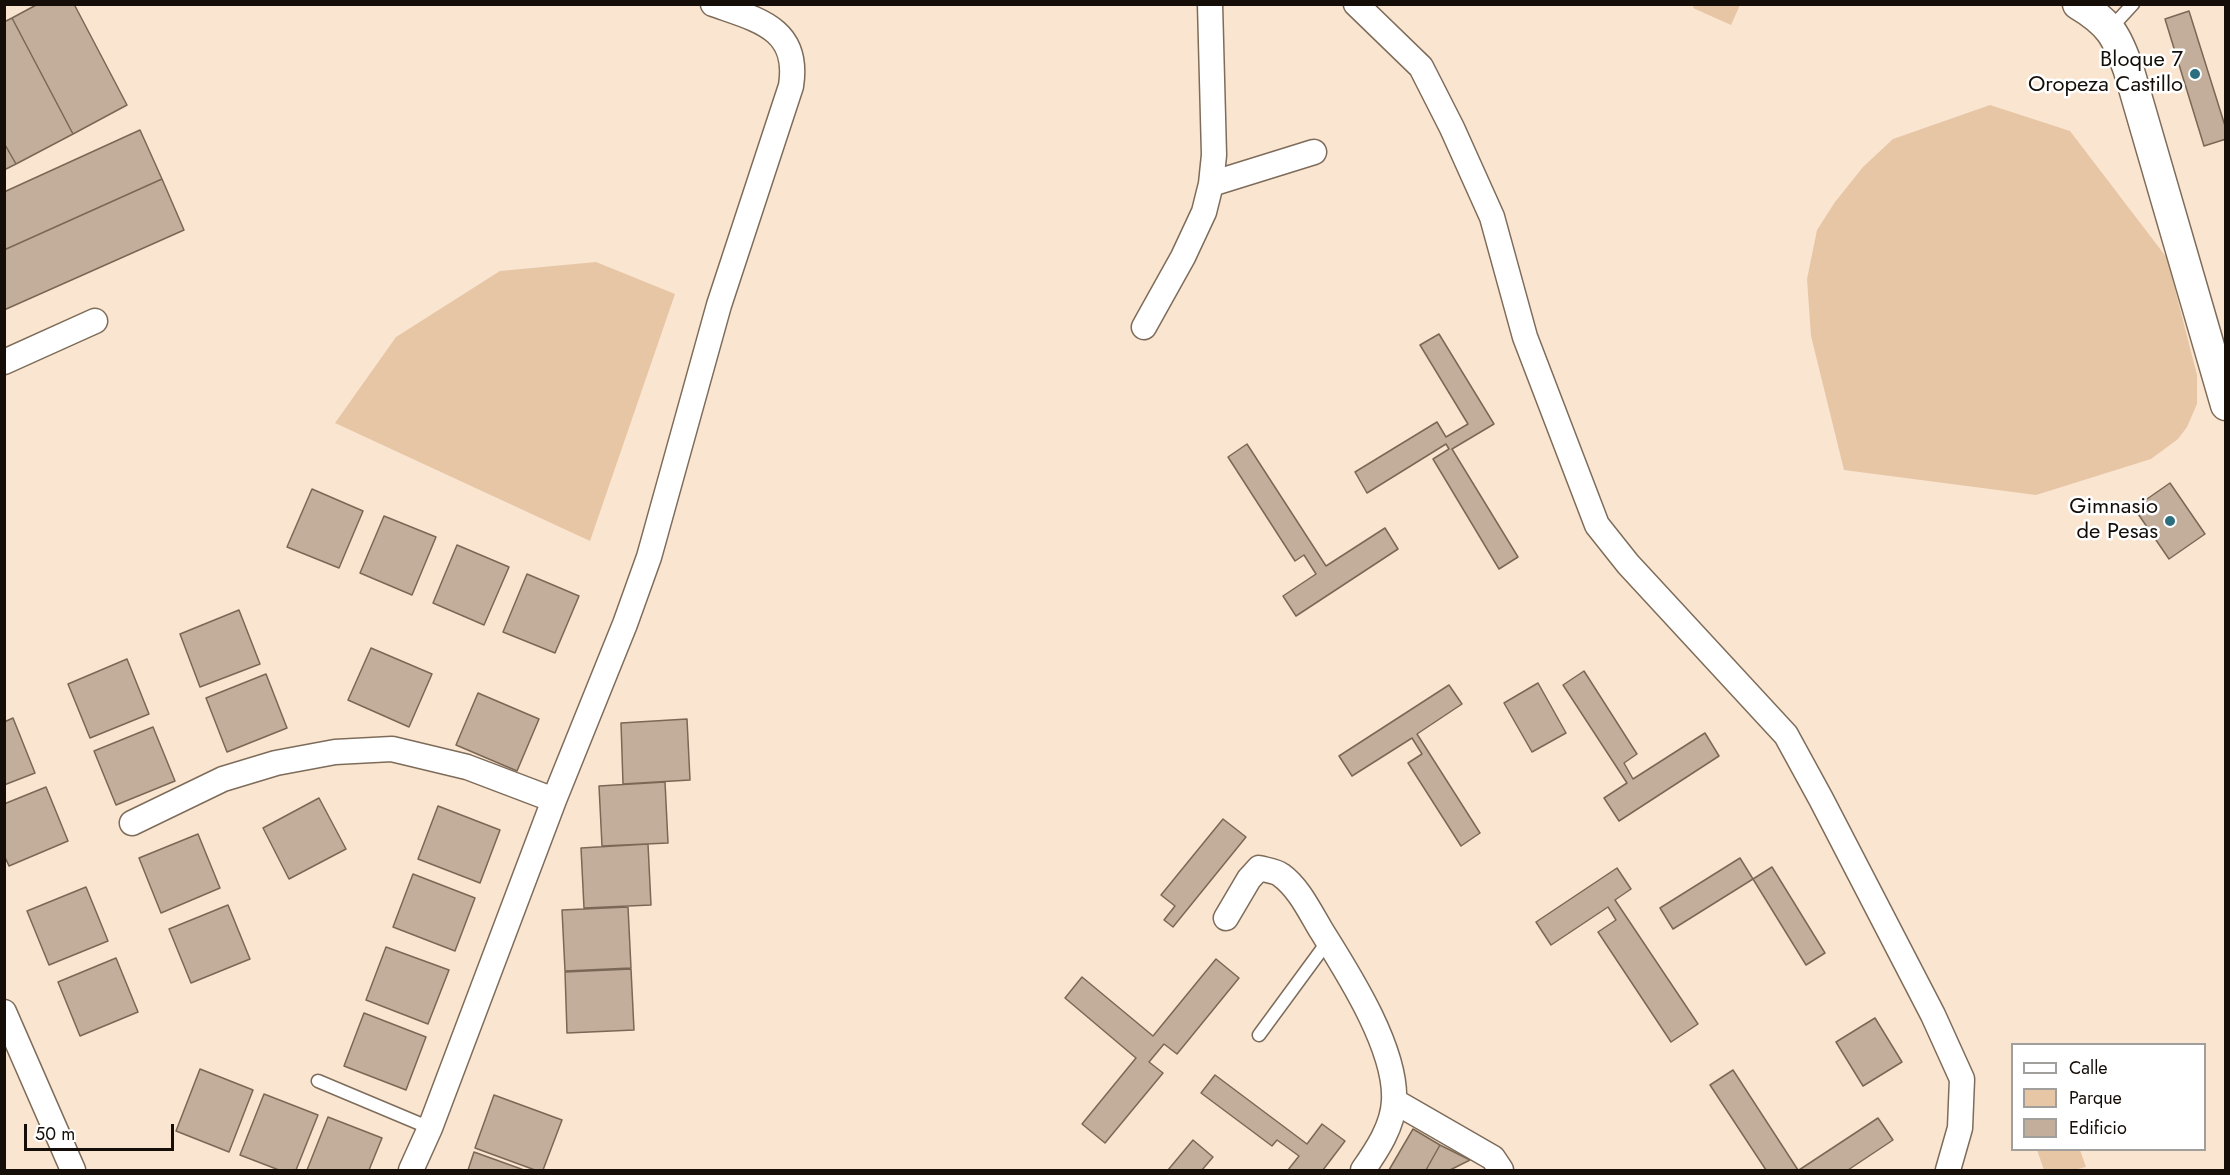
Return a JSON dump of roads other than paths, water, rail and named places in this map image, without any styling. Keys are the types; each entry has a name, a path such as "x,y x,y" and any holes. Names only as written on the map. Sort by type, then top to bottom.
{"street":[{"path":"411,1170 430,1128 649,557 719,305 791,86 794,69 791,52 782,37 769,26 713,4"},
{"path":"1144,327 1183,257 1204,212 1211,184 1214,155 1210,4"},
{"path":"1356,4 1421,67 1452,128 1492,217 1525,337 1597,525 1628,564 1786,735 1933,1015 1962,1079 1960,1128 1948,1170"},
{"path":"2078,4 2096,15 2118,40 2226,405"},
{"path":"1211,184 1314,152"},
{"path":"4,362 95,321"},
{"path":"132,824 223,778 276,763 335,752 392,749 467,767 554,800"},
{"path":"1226,918 1249,879 1259,868 1280,874 1301,897 1357,986 1383,1045 1392,1073 1394,1101 1387,1129 1375,1154 1362,1170"},
{"path":"4,1012 73,1170"},
{"path":"1394,1101 1493,1158 1501,1170"}],"lane":[{"path":"2110,30 2133,4"},
{"path":"1259,1035 1328,941"},
{"path":"318,1081 430,1128"}],"place":[{"name":"Bloque 7 Oropeza Castillo","path":"2195,74"},
{"name":"Gimnasio de Pesas","path":"2170,521"}]}
